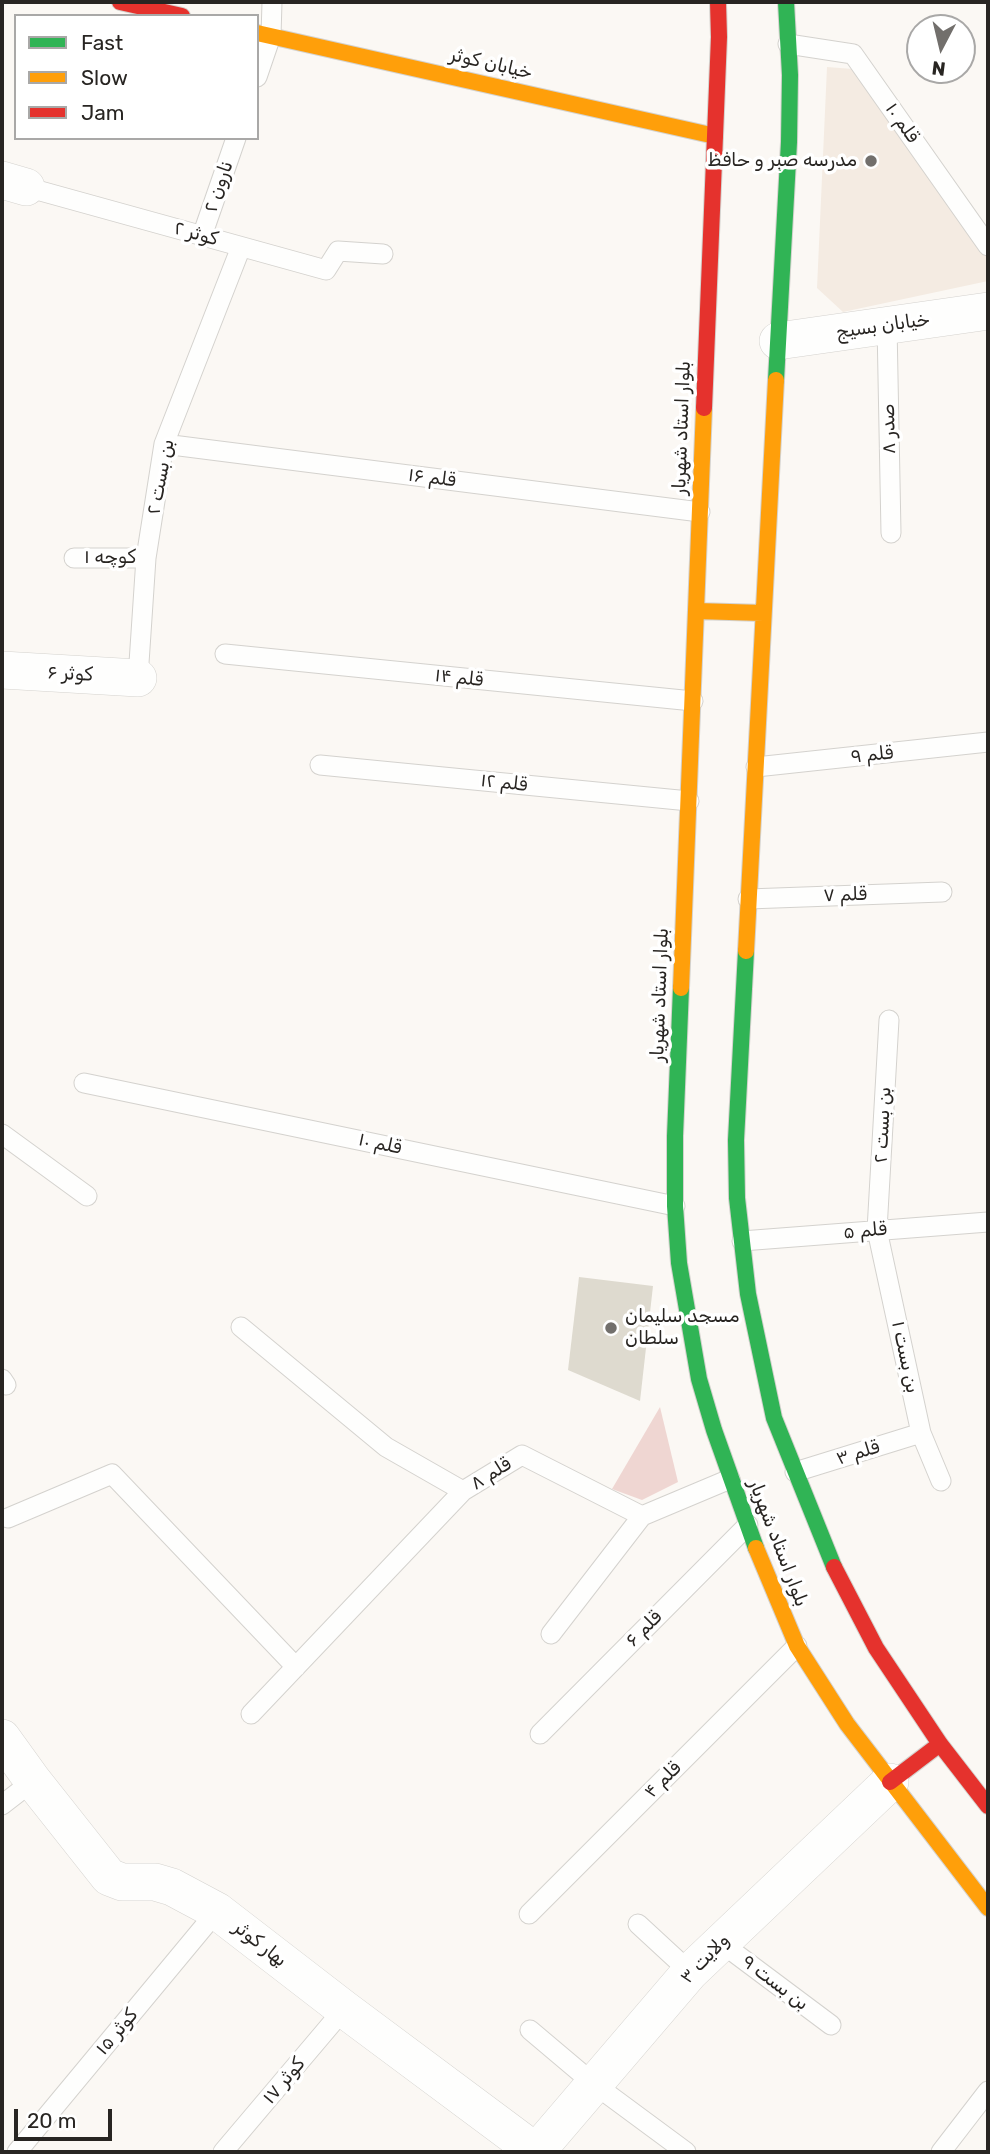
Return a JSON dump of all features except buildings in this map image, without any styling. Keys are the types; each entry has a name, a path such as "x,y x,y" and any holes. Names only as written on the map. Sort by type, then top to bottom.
{"main road":[{"path":"120,2 173,14"},
{"name":"بلوار استاد شهریار","path":"718,2 719,37 674,1206 679,1263 699,1379 730,1479 797,1646 847,1724 988,1908"},
{"path":"786,2 789,142 736,1140 737,1198 750,1306 774,1418 833,1566 876,1648 940,1744 984,1792"},
{"name":"خیابان کوثر","path":"264,34 715,136"},
{"path":"696,611 764,613"},
{"path":"890,1782 940,1744"}],"street":[{"name":"خیابان بسیج","path":"778,341 988,311"},
{"name":"کوثر ۶","path":"2,670 138,678"},
{"name":"بهار کوثر","path":"2,1738 109,1877 122,1882 155,1882 172,1887 218,1911 536,2152"},
{"name":"ولایت ۳","path":"536,2152 690,1972 890,1782"}],"lane":[{"path":"259,65 272,2"},
{"name":"قلم ۱۰","path":"788,44 853,54 988,246"},
{"name":"نارون ۲","path":"202,236 235,140"},
{"name":"کوثر ۲","path":"14,183 326,270 338,251 383,254"},
{"name":"بن بست ۲","path":"138,678 146,558 164,444 241,247"},
{"name":"صدر ۸","path":"887,325 891,533"},
{"name":"قلم ۱۶","path":"164,444 700,512"},
{"name":"کوچه ۱","path":"74,558 146,558"},
{"name":"قلم ۱۴","path":"225,654 693,701"},
{"name":"قلم ۹","path":"755,767 988,742"},
{"name":"قلم ۱۲","path":"320,765 689,801"},
{"name":"قلم ۷","path":"748,899 942,892"},
{"name":"بن بست ۲","path":"877,1230 889,1020"},
{"name":"قلم ۱۰","path":"85,1083 674,1206"},
{"path":"2,1134 87,1196"},
{"name":"قلم ۵","path":"742,1241 988,1222"},
{"name":"بن بست ۱","path":"877,1230 921,1433 942,1481"},
{"name":"قلم ۸","path":"241,1327 386,1447 463,1491 522,1455 642,1517"},
{"name":"قلم ۳","path":"795,1472 921,1433"},
{"path":"8,1518 112,1474 296,1667"},
{"path":"551,1634 642,1517 730,1479"},
{"path":"251,1714 463,1491"},
{"name":"قلم ۶","path":"540,1734 748,1525"},
{"name":"قلم ۴","path":"529,1914 797,1646"},
{"path":"2,1805 33,1781"},
{"name":"کوثر ۱۵","path":"17,2152 218,1911"},
{"path":"638,1924 690,1972"},
{"name":"بن بست ۹","path":"720,1942 831,2025"},
{"name":"کوثر ۱۷","path":"223,2152 344,2009"},
{"path":"530,2030 594,2084 686,2152"},
{"path":"941,2152 988,2091"}],"shaded area":[{"name":"مدرسه صبر و حافظ","path":"827,67 853,69 988,254 988,281 843,312 817,288"},
{"path":"660,1407 678,1482 642,1500 612,1489"}],"traffic: fast":[{"path":"776,380 789,142 790,75 786,2"},
{"path":"746,951 736,1140 737,1198 748,1294 774,1418 834,1567"},
{"path":"681,988 675,1136 675,1206 679,1263 699,1379 756,1548"}],"traffic: slow":[{"path":"259,33 715,136"},
{"path":"746,951 776,380"},
{"path":"681,988 704,408"},
{"path":"696,611 763,613"},
{"path":"756,1548 797,1646 847,1724 988,1908"}],"traffic: jam":[{"path":"120,2 173,14"},
{"path":"704,408 719,37 718,2"},
{"path":"834,1567 876,1648 940,1744 988,1806"},
{"path":"890,1782 940,1744"}],"place":[{"name":"مدرسه صبر و حافظ","path":"871,161"},
{"name":"مسجد سلیمان سلطان","path":"611,1328"}]}
